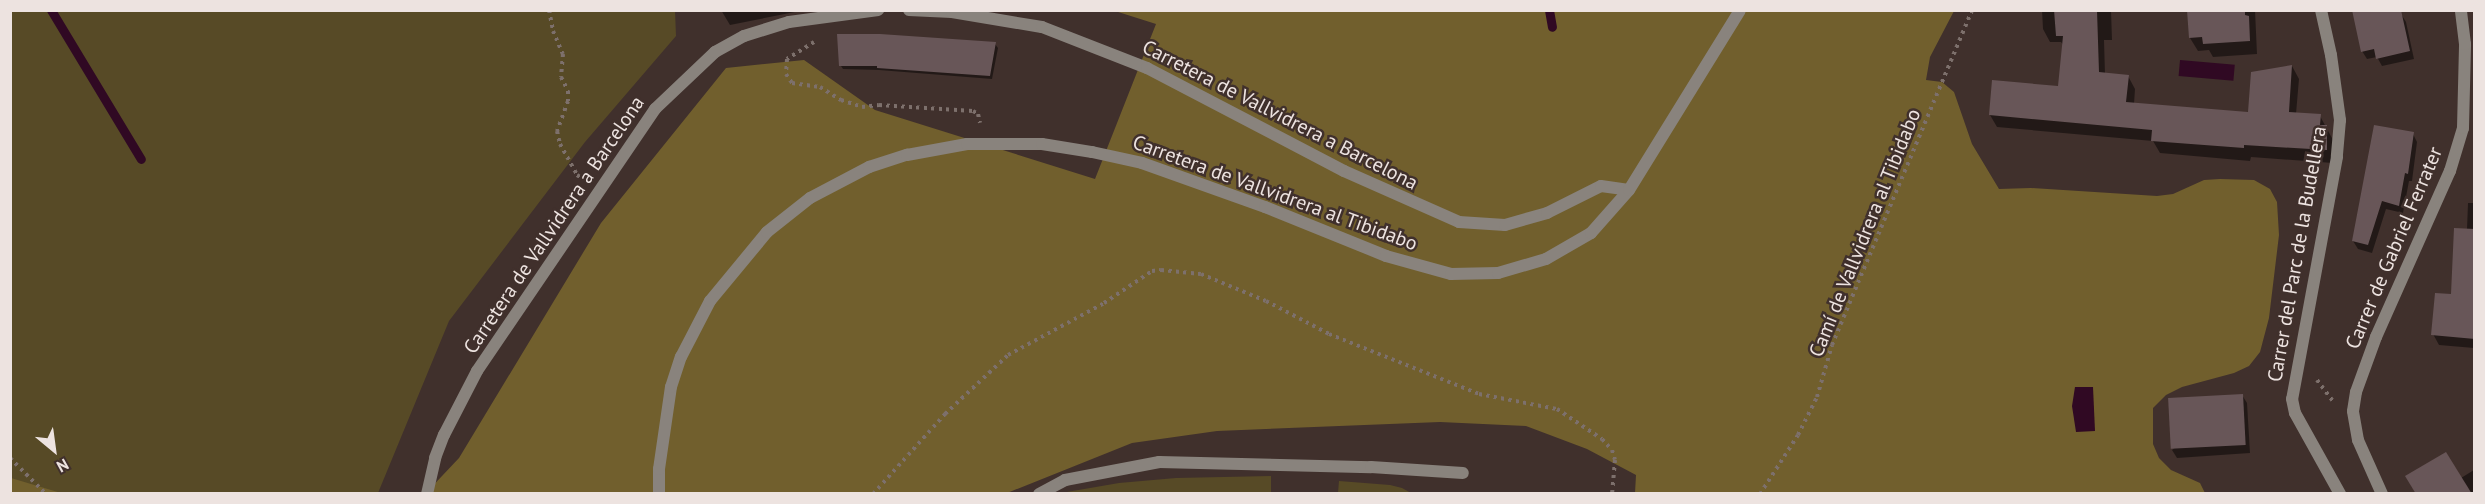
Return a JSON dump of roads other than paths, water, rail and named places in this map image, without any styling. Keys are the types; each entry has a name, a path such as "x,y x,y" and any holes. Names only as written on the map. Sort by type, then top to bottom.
{"street":[{"name":"Carretera de Vallvidrera a Barcelona","path":"427,494 435,458 444,435 477,371 655,109 715,52 744,36 789,22 878,10"},
{"name":"Carretera de Vallvidrera a Barcelona","path":"909,10 952,12 1042,27 1147,68 1344,171 1459,222 1505,225 1547,213 1601,186 1629,190"},
{"name":"Carretera de Vallvidrera al Tibidabo","path":"659,494 659,469 671,387 681,357 695,329 729,276 767,232 810,198 868,167 907,154 946,146 1004,142 1042,144 1092,152 1142,163 1265,207 1386,256 1451,274 1498,273 1546,259 1591,233 1629,190 1740,10"},
{"name":"Carrer del Parc de la Budellera","path":"2321,10 2331,55 2340,120 2337,157 2293,406 2340,494"},
{"name":"Carrer de Gabriel Ferrater","path":"2382,494 2358,440 2353,411 2356,392 2376,337 2450,171 2463,128 2465,44 2462,10"},
{"path":"1039,494 1065,480 1159,462 1371,467 1463,473"}],"waterway":[{"path":"51,10 141,159"},
{"path":"1549,10 1552,27"}]}
